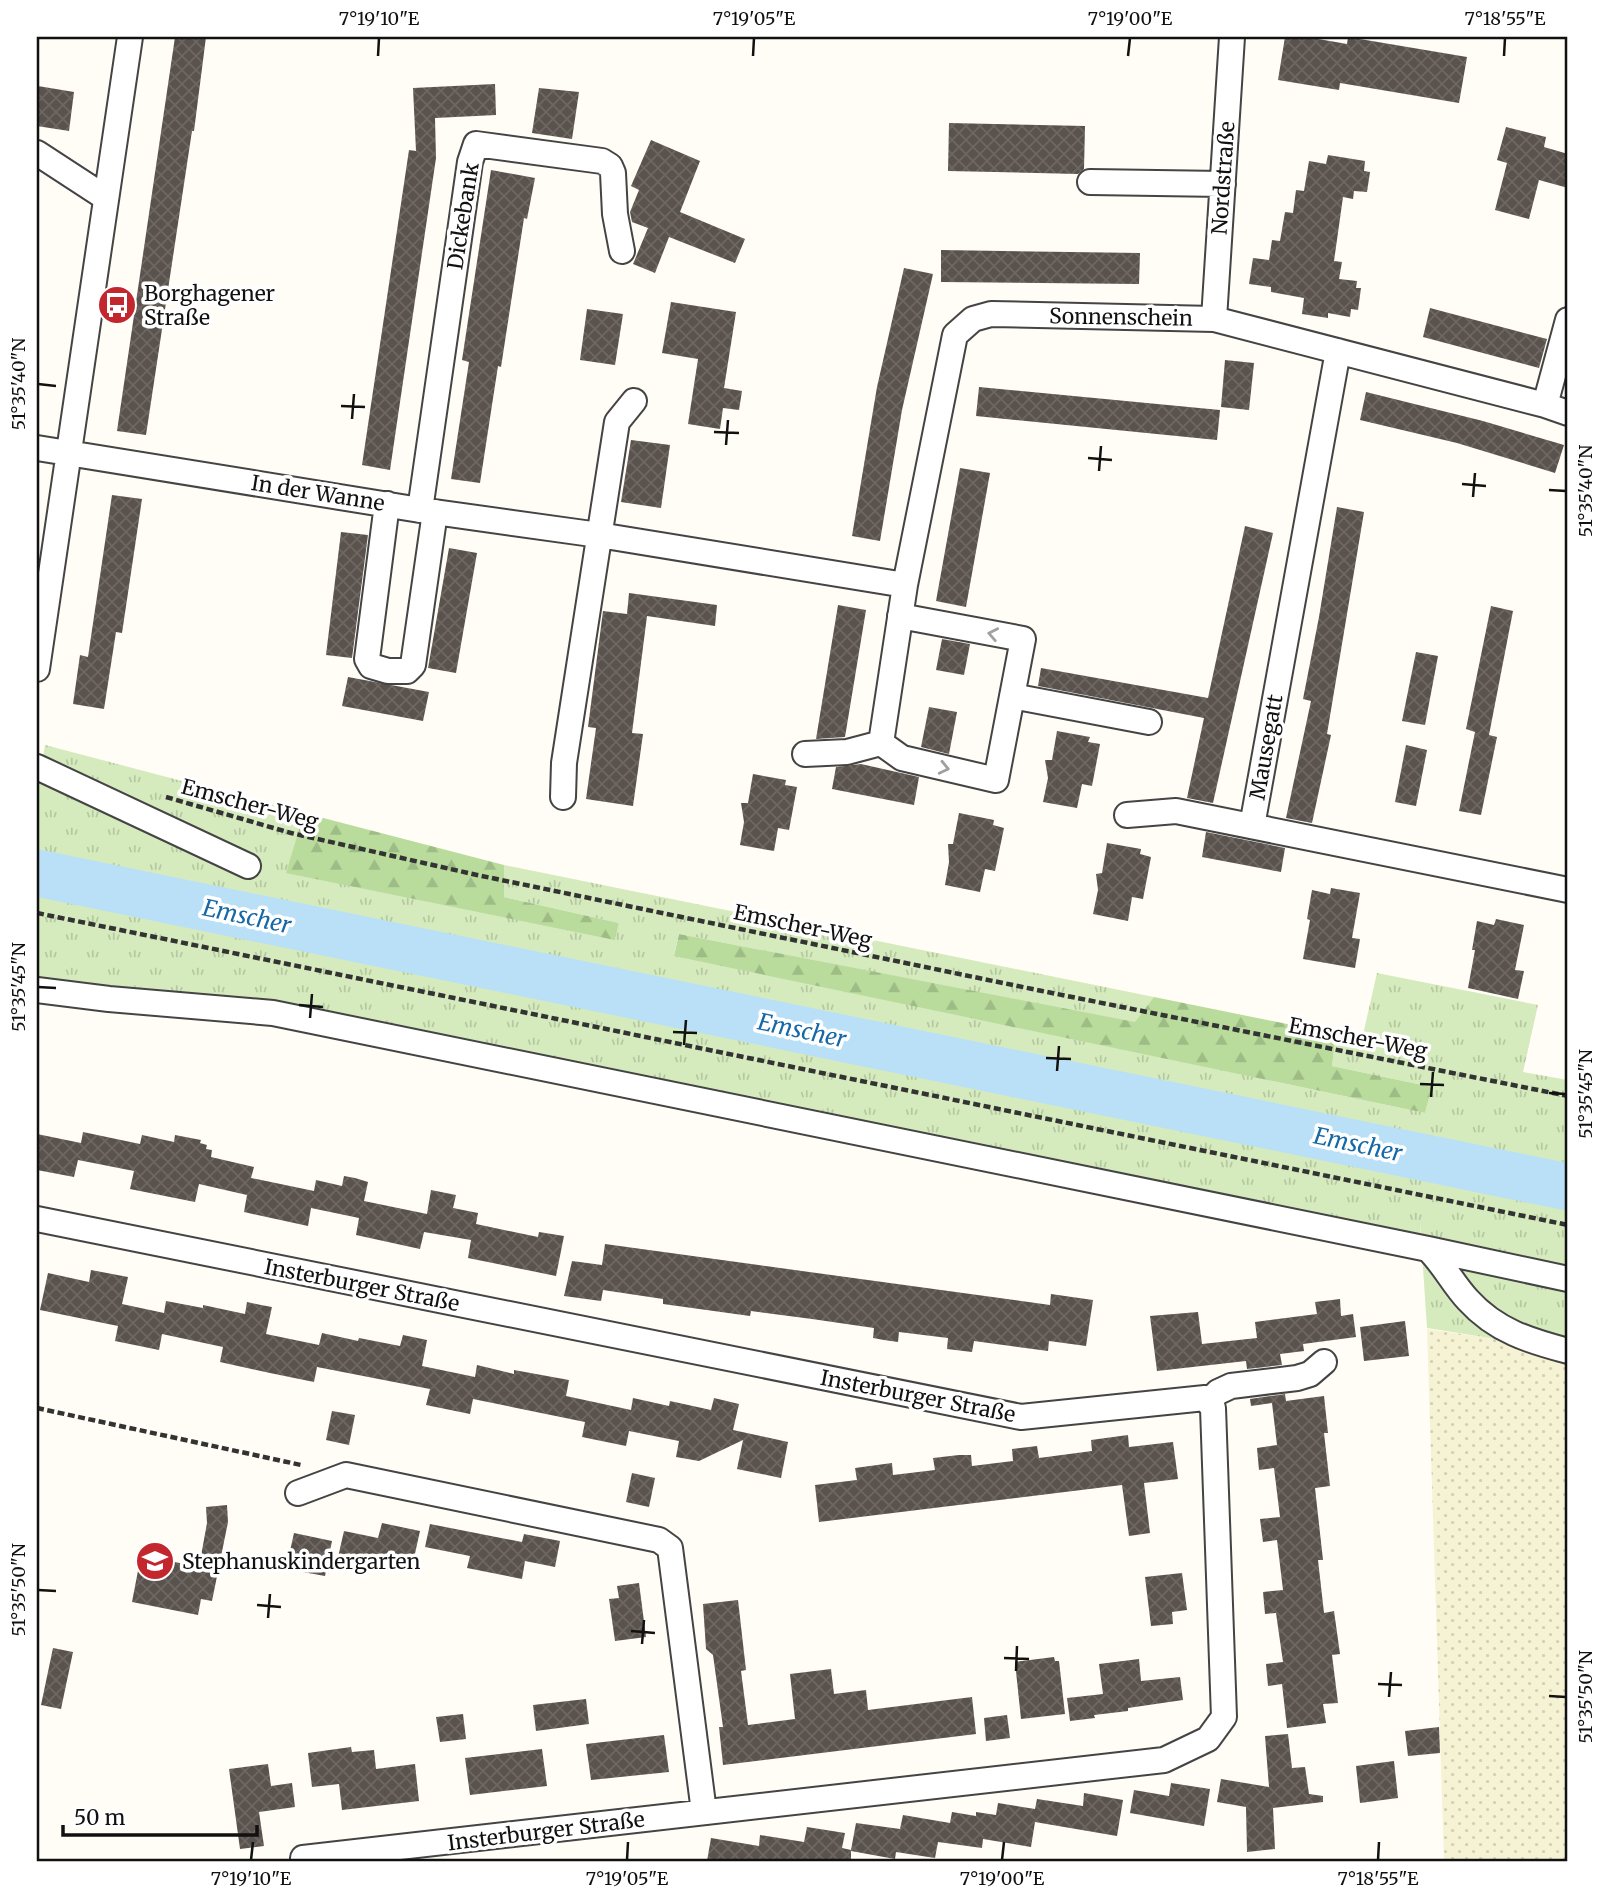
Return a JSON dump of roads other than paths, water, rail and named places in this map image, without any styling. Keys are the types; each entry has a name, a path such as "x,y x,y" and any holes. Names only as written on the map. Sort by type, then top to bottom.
{"street":[{"path":"37,669 130,37"},
{"name":"Nordstraße","path":"1214,319 1232,37"},
{"name":"Dickebank","path":"387,504 367,659 371,666 388,671 407,671 414,665 427,511 470,162 476,144 602,162 610,166 622,251"},
{"path":"37,153 106,198"},
{"path":"1090,182 1223,184"},
{"name":"Sonnenschein","path":"881,743 905,585 955,335 973,319 991,314 1214,319 1557,409"},
{"path":"1557,409 1568,320"},
{"name":"Mausegatt","path":"1338,351 1252,826 1568,890"},
{"path":"564,797 564,763 617,422 634,401"},
{"name":"In der Wanne","path":"37,448 427,511 599,534 905,585"},
{"path":"805,754 855,751 881,743 902,758 996,780 1023,639 900,616"},
{"path":"1012,696 1149,722"},
{"path":"37,767 247,866"},
{"path":"1127,815 1175,811 1252,826"},
{"path":"37,990 273,1013 1568,1279"},
{"name":"Insterburger Straße","path":"37,1219 1021,1417 1205,1398 1213,1408 1224,1717 1208,1739 1164,1760 303,1858"},
{"path":"1428,1249 1442,1263 1467,1299 1493,1324 1536,1343 1568,1351"},
{"path":"1208,1402 1230,1386 1297,1378 1310,1374 1324,1363"},
{"path":"298,1493 346,1475 659,1541 670,1548 704,1812"}],"waterway":[{"name":"Emscher","path":"37,873 1568,1187"}],"place":[{"name":"Borghagener Straße","path":"117,305"},
{"name":"Stephanuskindergarten","path":"155,1561"}]}
